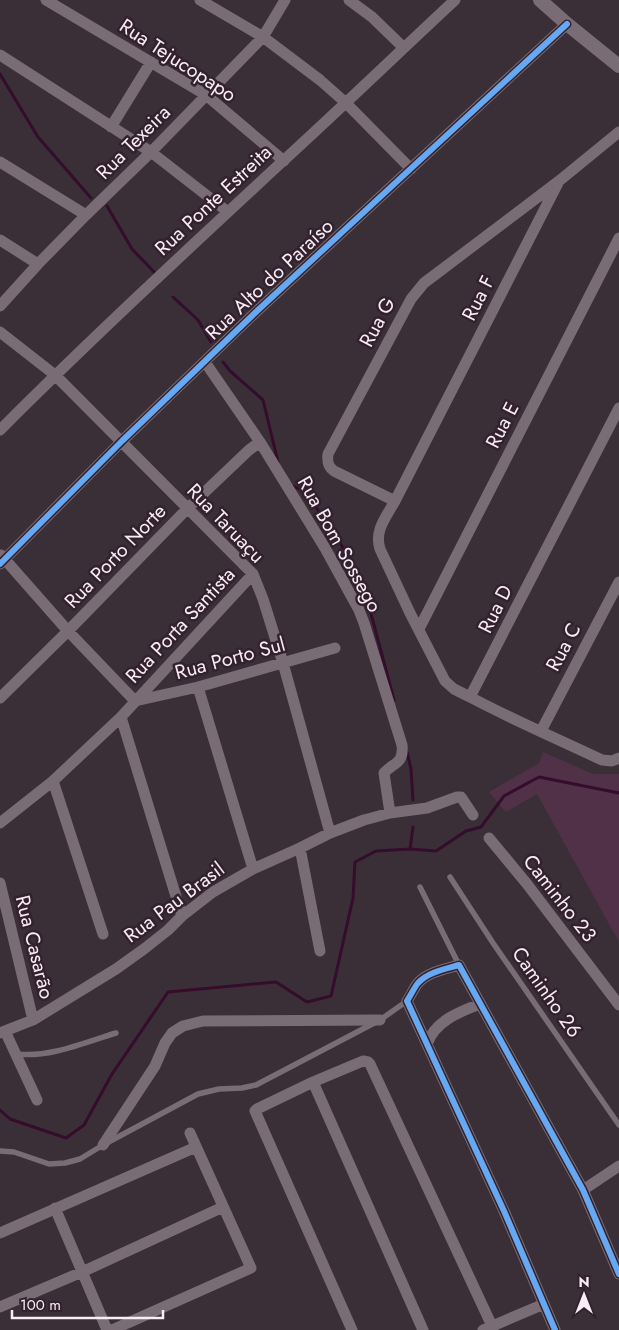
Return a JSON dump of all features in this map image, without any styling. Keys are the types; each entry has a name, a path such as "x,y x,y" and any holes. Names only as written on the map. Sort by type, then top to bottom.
{"street":[{"name":"Rua Tejucopapo","path":"46,0 206,95 284,161"},
{"path":"200,0 263,37 320,80 346,103 411,169"},
{"name":"Rua Texeira","path":"0,306 38,264 263,37 285,0"},
{"path":"350,0 372,17 404,48"},
{"name":"Rua Ponte Estreita","path":"0,430 124,308 455,0"},
{"path":"540,0 619,66"},
{"name":"Rua Alto do Paraíso","path":"2,559 257,312 567,24"},
{"path":"0,55 151,152 228,212"},
{"path":"111,127 150,62"},
{"name":"Rua F","path":"395,501 559,181 619,132"},
{"path":"0,162 86,215"},
{"name":"Rua G","path":"395,501 334,471 329,467 328,454 398,322 418,290 440,271 559,181"},
{"name":"Rua E","path":"418,629 619,238"},
{"path":"0,240 38,264"},
{"name":"Rua Taruaçu","path":"0,332 55,375 252,574 263,599 283,663 330,833"},
{"name":"Rua Bom Sossego","path":"205,362 260,442 325,548 359,610 402,745 400,760 384,773 390,813"},
{"name":"Rua D","path":"470,698 619,408"},
{"name":"Rua Porto Norte","path":"0,698 187,509 249,450 260,442"},
{"name":"Rua Bom Sossego","path":"395,501 377,536 380,550 445,681 454,689 470,698"},
{"path":"2,559 135,702"},
{"name":"Rua Porta Santista","path":"0,823 53,781 121,717 252,574"},
{"name":"Rua C","path":"541,731 619,582"},
{"name":"Rua Porto Sul","path":"135,702 198,687 335,648"},
{"path":"198,687 252,869"},
{"path":"470,698 602,760 619,758"},
{"path":"121,717 182,916"},
{"path":"53,781 103,934"},
{"name":"Rua Pau Brasil","path":"3,1032 33,1020 108,974 144,949 213,892 252,869 330,833 364,820 390,813 427,808 461,797 473,815"},
{"name":"Caminho 23","path":"489,838 527,884 619,1005"},
{"path":"300,848 320,951"},
{"name":"Rua Casarão","path":"0,883 33,1020"},
{"path":"555,1330 407,1000 426,976 439,970 459,965 584,1190 619,1274"},
{"path":"427,1044 430,1036 440,1024 452,1016 480,1004"},
{"path":"102,1145 155,1066 164,1043 172,1033 183,1026 203,1021 380,1020"},
{"path":"3,1032 17,1054 37,1100"},
{"path":"352,1330 254,1111 313,1082 363,1061 370,1064 488,1328 544,1304"},
{"path":"313,1082 423,1330"},
{"path":"112,1330 251,1268 190,1133"},
{"path":"0,1233 196,1146"},
{"path":"584,1190 619,1166"},
{"path":"0,1307 82,1272 223,1207"},
{"path":"56,1208 108,1330"}],"lane":[{"name":"Caminho 26","path":"450,877 493,943 619,1125"},
{"path":"420,887 459,965"},
{"path":"0,1151 14,1152 49,1164 80,1159 102,1145 198,1094 219,1089 256,1085 380,1020 407,1000"},
{"path":"17,1054 29,1056 56,1051 116,1033"}],"shaded area":[{"path":"543,752 593,774 619,774 619,942 537,794 506,812 489,792 539,763"}],"waterway":[{"path":"0,74 38,137 91,198"},
{"path":"107,206 132,249 156,274"},
{"path":"173,297 198,320 211,342"},
{"path":"223,362 230,371 263,400 278,462"},
{"path":"291,485 305,492 333,531 362,580 394,700"},
{"path":"407,752 411,769 413,800"},
{"path":"0,1110 10,1119 66,1138 84,1125 112,1074 168,992 276,982 307,1002 331,996 353,898 355,862 376,851 410,849 436,851 466,831 481,827 504,796 539,777 619,793"},
{"path":"410,849 413,827"}],"cycle path":[{"path":"0,564 122,441 257,311 567,24"},
{"path":"555,1330 504,1211 407,1001 422,979 437,971 459,965 583,1190 619,1274"}]}
